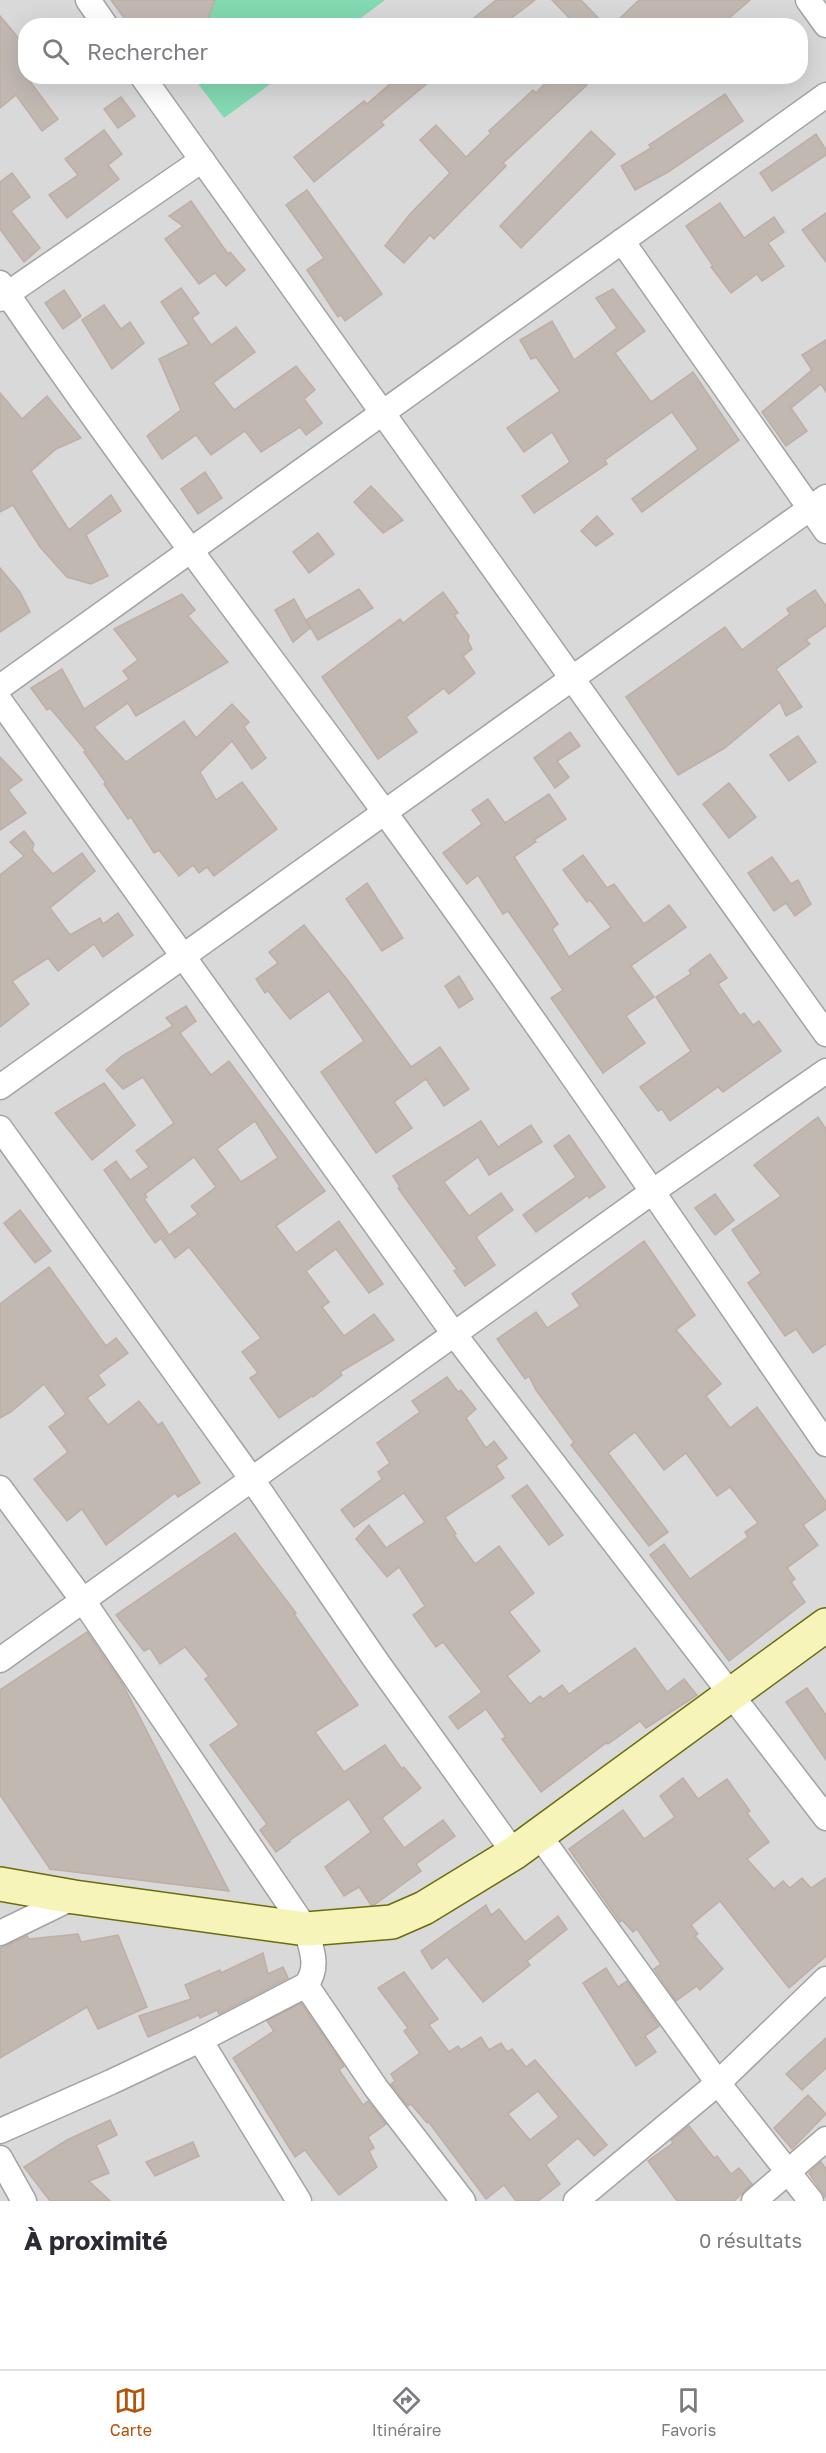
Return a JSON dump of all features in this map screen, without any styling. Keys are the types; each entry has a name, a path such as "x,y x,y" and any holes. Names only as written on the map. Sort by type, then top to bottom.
{"street":[{"path":"88,0 100,18"},
{"path":"808,0 826,25"},
{"path":"148,84 380,413 486,557 570,679 826,1034"},
{"path":"0,687 826,95"},
{"path":"202,160 2,292 189,551 384,812 652,1192 826,1444"},
{"path":"622,241 818,503 826,531"},
{"path":"0,1087 818,503"},
{"path":"0,701 454,1334 826,1818"},
{"path":"0,1660 84,1602 251,1478 652,1192 826,1071"},
{"path":"0,1128 251,1478 377,1662 526,1844 811,2201"},
{"path":"0,1488 84,1602 306,1929 314,1969 313,1976 306,1985 200,2040 0,2131"},
{"path":"0,1884 74,1897 306,1929 392,1922 424,1908 526,1844 826,1625"},
{"path":"0,1933 74,1897"},
{"path":"576,2201 718,2083 826,1979"},
{"path":"306,1985 376,2088 463,2201"},
{"path":"200,2040 299,2201"},
{"path":"754,2201 826,2139"},
{"path":"0,2158 24,2201"}],"shaded area":[{"path":"0,0 826,0 826,2201 0,2201"}],"green space":[{"path":"136,0 385,0 361,18 150,18"},
{"path":"198,84 270,84 224,118"}],"building":[{"path":"111,0 215,0 208,18 124,18"},
{"path":"496,0 535,0 511,18 474,18"},
{"path":"552,0 581,0 598,18 569,18"},
{"path":"639,0 750,0 729,18 620,18"},
{"path":"0,16 18,37 18,84 32,84 58,119 42,131 16,95 0,108"},
{"path":"390,84 426,84 381,122 384,125 314,182 294,157 364,101 367,104"},
{"path":"544,84 587,85 503,163 506,166 434,239 430,235 404,263 385,246 410,214 450,173 420,140 436,125 466,157 491,133 489,131 533,90 536,93"},
{"path":"725,94 743,121 668,172 635,190 621,166 651,148 649,145"},
{"path":"121,97 135,116 118,128 104,109"},
{"path":"104,130 122,154 108,165 119,179 67,218 49,195 78,175 65,159"},
{"path":"591,131 615,154 521,248 500,226"},
{"path":"816,134 826,150 826,155 772,191 760,173"},
{"path":"12,173 30,197 11,211 40,248 24,262 0,229 0,182"},
{"path":"307,190 382,294 345,321 341,315 338,317 307,270 324,258 286,205"},
{"path":"191,201 228,254 230,252 245,270 226,286 215,273 199,284 165,239 183,226 169,216"},
{"path":"720,203 744,238 774,217 784,232 768,243 784,266 762,281 757,274 731,293 711,267 713,266 686,226"},
{"path":"826,213 826,262 802,230"},
{"path":"181,288 199,313 192,318 211,345 236,327 255,352 213,383 234,410 296,366 315,390 304,399 322,423 306,435 300,427 261,452 245,431 211,455 196,435 162,459 147,436 181,410 159,359 189,344 161,302"},
{"path":"613,289 645,331 615,353 651,402 693,372 739,440 642,512 632,499 698,449 672,412 605,460 607,464 534,513 522,496 570,462 552,432 524,452 507,428 560,391 536,357 531,359 520,340 552,321 574,360 617,328 596,298"},
{"path":"64,290 81,316 63,329 45,303"},
{"path":"104,305 121,329 130,322 144,343 112,369 82,320"},
{"path":"826,340 826,392 821,384 791,408 807,431 786,446 762,412 812,370 802,355"},
{"path":"0,393 22,419 47,396 81,438 56,449 31,471 69,530 111,495 121,511 86,535 108,576 91,584 67,577 40,547 13,505 0,512"},
{"path":"205,472 222,498 198,514 181,489"},
{"path":"371,486 403,520 383,533 354,502"},
{"path":"597,516 613,534 596,546 581,531"},
{"path":"318,533 334,554 309,573 293,552"},
{"path":"0,568 20,592 30,612 0,632"},
{"path":"359,589 373,608 318,640 306,620"},
{"path":"815,590 826,606 826,626 806,640 810,644 776,669 802,707 786,716 780,702 725,748 678,775 626,697 725,627 742,650 790,614 787,609"},
{"path":"443,592 458,613 454,615 469,636 468,641 472,649 463,656 475,673 449,694 444,688 406,717 417,732 378,759 322,677 400,619 403,623"},
{"path":"182,594 195,610 188,616 228,662 136,716 128,703 94,727 126,762 184,721 196,738 232,704 249,722 244,727 266,758 252,769 232,741 200,772 216,800 242,782 277,829 214,876 207,867 199,873 193,865 179,876 159,850 154,853 131,817 128,819 104,784 106,783 84,752 86,751 50,708 47,710 31,688 62,669 84,709 129,679 123,671 138,660 114,629"},
{"path":"294,599 310,628 293,642 275,610"},
{"path":"570,732 580,746 557,761 569,777 555,788 534,758"},
{"path":"798,736 816,762 789,781 770,755"},
{"path":"0,757 22,780 8,790 26,813 0,830"},
{"path":"729,783 756,817 729,838 703,804"},
{"path":"549,794 566,819 534,840 536,842 514,857 558,924 552,929 569,957 611,927 590,900 587,902 563,870 583,855 607,888 614,884 644,924 669,905 686,927 631,966 654,997 626,1016 645,1043 603,1073 551,998 563,990 508,911 503,914 478,875 467,884 443,853 482,824 472,810 488,799 505,823"},
{"path":"24,831 34,844 32,850 53,874 82,853 95,871 50,908 70,935 100,918 103,924 118,913 133,935 103,957 94,944 58,971 48,958 12,981 29,1004 0,1027 0,875 24,856 10,842"},
{"path":"772,857 791,884 798,880 811,904 795,916 786,903 774,911 748,873"},
{"path":"367,883 403,938 382,951 346,899"},
{"path":"304,925 411,1067 440,1047 469,1089 444,1106 426,1079 394,1102 412,1128 376,1153 321,1072 364,1041 329,991 290,1019 268,991 265,993 256,979 278,963 269,952"},
{"path":"710,954 727,978 718,984 740,1016 744,1013 753,1025 759,1021 781,1051 723,1092 718,1087 670,1121 662,1109 658,1111 640,1087 691,1051 656,997 691,974 689,970"},
{"path":"459,976 473,999 459,1008 445,986"},
{"path":"186,1006 196,1021 180,1033 211,1075 229,1061 325,1191 276,1226 296,1253 339,1221 383,1284 369,1293 336,1249 306,1271 329,1302 322,1307 344,1336 374,1314 394,1340 340,1372 342,1375 313,1397 279,1418 250,1378 258,1373 242,1352 261,1338 189,1247 175,1258 162,1240 198,1214 191,1206 216,1187 194,1157 145,1194 147,1197 144,1199 168,1233 155,1243 104,1170 116,1161 130,1180 149,1167 136,1151 174,1123 143,1077 123,1089 106,1070 122,1056 173,1026 166,1018","holes":["255,1121 278,1158 241,1182 217,1149"]},
{"path":"104,1083 135,1125 92,1160 55,1113"},
{"path":"818,1117 826,1129 826,1344 813,1353 796,1329 785,1336 748,1283 761,1273 732,1230 781,1196 754,1165"},
{"path":"481,1121 498,1147 531,1125 542,1142 489,1175 478,1157 444,1182 469,1216 501,1193 513,1210 476,1237 495,1265 465,1286 454,1271 457,1269 398,1188 400,1187 393,1176"},
{"path":"569,1135 605,1187 589,1198 588,1195 536,1232 523,1215 576,1177 554,1146"},
{"path":"715,1194 734,1220 715,1235 695,1208"},
{"path":"20,1210 51,1251 35,1263 4,1223"},
{"path":"644,1241 695,1315 676,1330 721,1384 706,1396 730,1428 757,1407 826,1502 826,1509 803,1525 818,1545 787,1568 795,1579 791,1582 805,1602 729,1661 650,1555 664,1544 690,1579 748,1537 745,1532 758,1523 730,1487 717,1496 686,1453 664,1470 635,1432 608,1453 668,1532 649,1546 571,1445 574,1442 536,1390 529,1376 525,1379 497,1339 536,1312 547,1328 580,1306 572,1294"},
{"path":"49,1267 106,1346 116,1338 128,1353 98,1375 105,1385 87,1398 108,1425 139,1401 158,1425 162,1422 200,1483 178,1497 175,1493 106,1545 82,1509 67,1521 34,1479 68,1452 49,1427 66,1414 44,1384 11,1412 0,1418 0,1304"},
{"path":"447,1377 458,1392 461,1390 476,1409 466,1418 486,1448 494,1441 507,1458 496,1466 504,1478 445,1517 456,1534 454,1535 475,1564 499,1546 534,1593 509,1612 540,1651 507,1676 530,1704 540,1696 543,1699 562,1685 569,1694 635,1648 667,1692 684,1679 697,1695 646,1728 640,1721 608,1744 606,1743 541,1792 502,1739 506,1737 486,1709 458,1729 449,1717 482,1692 443,1642 436,1647 413,1615 425,1606 399,1567 387,1577 356,1539 369,1525 386,1548 425,1522 404,1493 354,1527 341,1510 382,1479 378,1472 390,1463 377,1443 420,1412 412,1401"},
{"path":"527,1485 563,1535 549,1545 512,1496"},
{"path":"235,1533 296,1613 294,1614 358,1705 315,1732 344,1772 385,1745 402,1769 404,1767 421,1788 382,1818 404,1848 443,1820 455,1836 416,1864 421,1871 374,1905 371,1905 359,1887 344,1896 325,1867 371,1832 349,1799 276,1852 260,1830 267,1824 210,1745 239,1725 205,1679 209,1676 185,1647 160,1664 150,1648 144,1651 116,1615"},
{"path":"87,1632 123,1685 229,1891 50,1869 0,1795 0,1690"},
{"path":"807,1688 826,1715 826,1760 786,1702"},
{"path":"683,1778 698,1799 727,1779 750,1811 747,1813 769,1842 747,1859 774,1889 783,1881 790,1888 802,1878 811,1888 826,1878 826,1956 789,1988 720,1901 691,1925 698,1934 695,1936 723,1969 700,1990 697,1986 676,2001 654,1969 661,1964 637,1929 633,1932 622,1920 620,1922 569,1849 623,1810 644,1839 675,1817 660,1796"},
{"path":"486,1905 491,1915 499,1909 525,1942 558,1916 567,1929 527,1961 530,1965 483,2002 447,1957 432,1969 421,1951"},
{"path":"78,1934 81,1942 118,1935 147,2007 98,2029 87,2007 0,2058 0,1948 27,1936 29,1939"},
{"path":"263,1953 268,1974 283,1967 288,1978 219,2014 217,2010 200,2018 199,2015 148,2037 139,2016 191,1999 185,1985 220,1970 221,1973"},
{"path":"606,1968 618,1987 627,1981 659,2026 645,2036 656,2052 636,2066 583,1983"},
{"path":"404,1972 438,2019 429,2025 449,2052 458,2046 461,2050 481,2037 489,2050 501,2043 507,2052 512,2049 526,2067 535,2060 607,2145 594,2156 578,2138 546,2165 560,2184 538,2201 516,2201 504,2185 486,2199 428,2121 427,2123 411,2104 408,2106 391,2084 395,2081 391,2074 420,2053 404,2031 408,2028 378,1988","holes":["538,2091 559,2117 530,2140 508,2114"]},
{"path":"301,2003 344,2066 339,2070 363,2105 368,2101 386,2124 368,2137 374,2148 369,2151 377,2167 339,2195 305,2150 295,2157 233,2058 274,2031 267,2021"},
{"path":"826,2038 826,2068 802,2090 786,2074"},
{"path":"808,2095 826,2114 792,2149 774,2128"},
{"path":"110,2120 117,2135 96,2145 109,2173 89,2181 110,2201 50,2201 24,2167 67,2140"},
{"path":"689,2126 714,2158 717,2156 731,2174 739,2168 752,2184 734,2201 677,2201 648,2161 673,2143 671,2140"},
{"path":"193,2142 199,2156 155,2176 146,2162"},
{"path":"821,2162 826,2169 826,2198 809,2173"}]}
